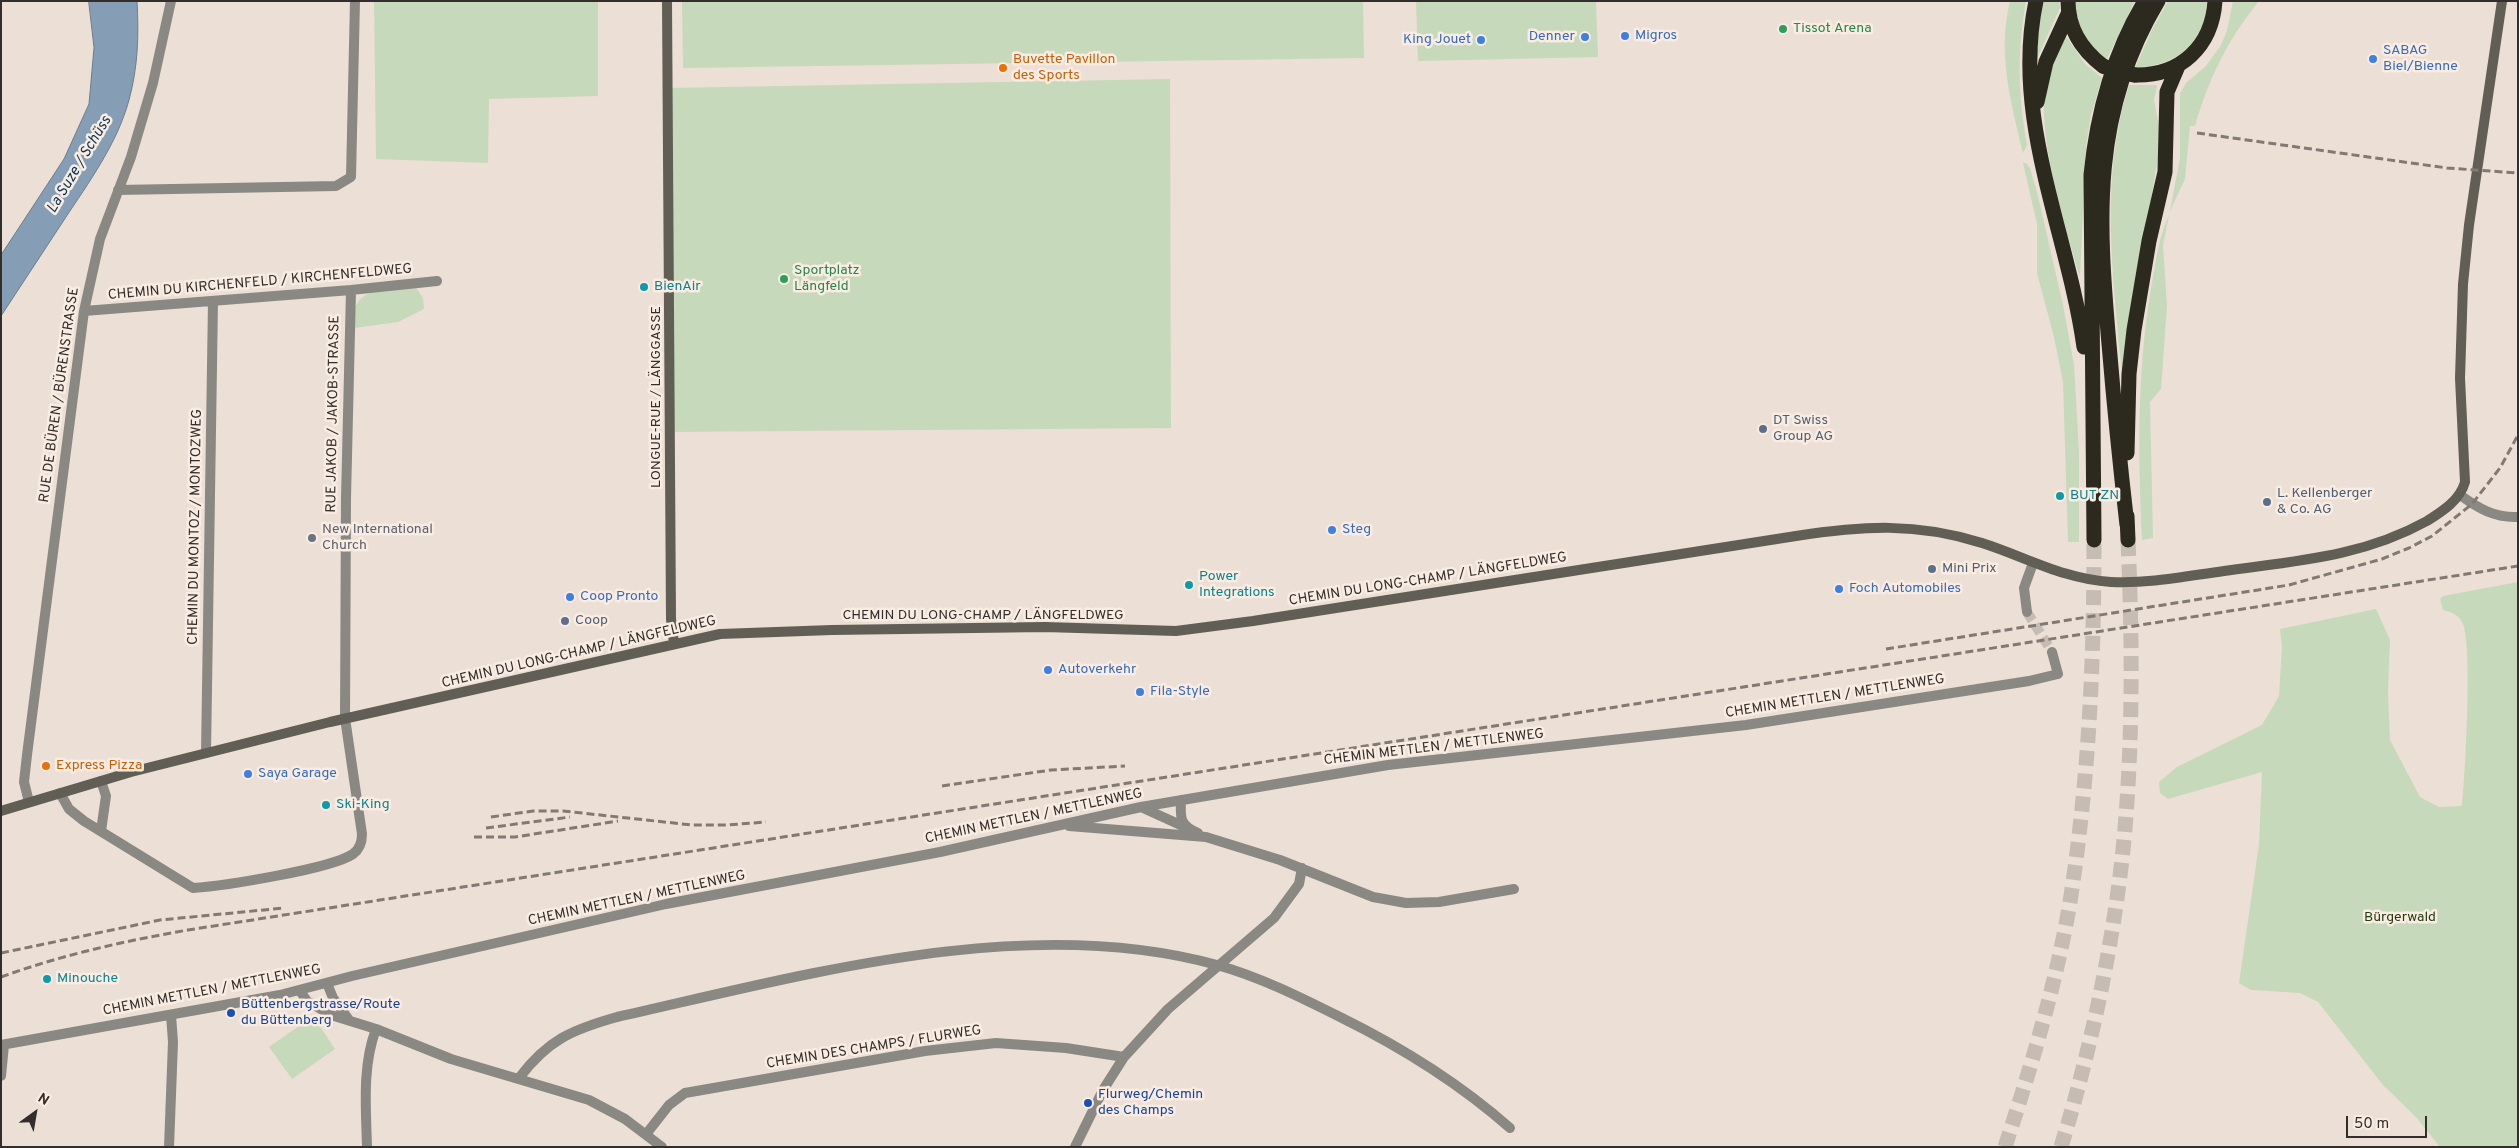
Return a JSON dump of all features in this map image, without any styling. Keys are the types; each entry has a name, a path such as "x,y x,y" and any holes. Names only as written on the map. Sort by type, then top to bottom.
{"highway":[{"path":"2036,1 2030,40 2029,79 2032,116 2082,330 2092,423"},
{"path":"2094,540 2090,222 2094,152 2099,118 2113,71 2145,1"},
{"path":"2128,540 2118,456 2104,280 2101,221 2102,177 2116,98 2134,49 2158,1"},
{"path":"2068,6 2078,38 2090,55 2103,66 2118,72 2134,75 2155,74 2178,66 2192,56 2203,43 2211,26 2215,1"},
{"path":"2040,150 2036,115 2039,86 2046,62 2068,6"},
{"path":"2127,525 2128,404 2133,337 2148,241 2166,165 2167,92 2178,66"}],"main road":[{"name":"LONGUE-RUE / LÄNGGASSE","path":"667,1 671,610 674,643"},
{"path":"2460,495 2466,482 2460,378 2463,284 2469,224 2502,1"},
{"name":"CHEMIN DU LONG-CHAMP / LÄNGFELDWEG","path":"1,811 101,781 345,718 720,634 1045,627 1176,631 1253,621 1796,536 1874,526 1918,528 1951,534 2000,549 2056,572 2092,580 2128,582 2327,557 2362,549 2389,540 2436,516 2460,495"}],"street":[{"name":"RUE DE BÜREN / BÜRENSTRASSE","path":"29,802 24,782 27,755 84,311 100,239 153,83 170,1"},
{"path":"118,190 336,186 351,176 355,1"},
{"name":"CHEMIN DU KIRCHENFELD / KIRCHENFELDWEG","path":"84,311 351,290 437,281"},
{"name":"RUE JAKOB / JAKOB-STRASSE","path":"60,793 69,809 193,888 309,869 351,855 360,846 362,834 345,718 346,498 351,290"},
{"name":"CHEMIN DU MONTOZ / MONTOZWEG","path":"206,753 212,301"},
{"path":"2460,495 2481,510 2504,518 2518,517"},
{"path":"2027,612 2024,588 2033,563"},
{"name":"CHEMIN METTLEN / METTLENWEG","path":"3,1045 300,991 327,983 666,904 940,852 1141,807 1388,765 1746,725 2020,682 2058,674 2052,652"},
{"path":"101,781 106,796 101,831"},
{"path":"1181,800 1180,817 1187,828"},
{"path":"1141,807 1206,837 1302,868 1373,898 1406,903 1438,902 1514,889"},
{"path":"1056,826 1206,837"},
{"path":"1075,1147 1103,1090 1124,1058 1155,1022 1274,918 1299,884 1302,868"},
{"path":"519,1078 534,1058 556,1040 584,1026 617,1017 854,964 932,954 1030,945 1084,945 1128,949 1218,966 1286,990 1431,1067 1486,1107 1510,1128"},
{"path":"327,983 336,1003 350,1021"},
{"path":"300,991 307,1002 318,1009 376,1029 451,1059 589,1100 611,1110 647,1133 662,1147"},
{"path":"169,1147 173,1042 171,1015"},
{"path":"367,1147 366,1091 370,1044 376,1029"},
{"name":"CHEMIN DES CHAMPS / FLURWEG","path":"647,1133 669,1105 685,1093 925,1051 996,1043 1066,1048 1124,1058"},
{"path":"1,1076 3,1045"}],"green space":[{"path":"374,1 598,1 598,96 489,99 488,163 376,159"},
{"path":"682,1 1363,1 1364,58 683,68"},
{"path":"1416,1 1596,1 1598,57 1418,61"},
{"path":"2010,1 2026,1 2020,56 2020,91 2027,145 2023,153 2010,97 2005,59 2006,20"},
{"path":"2042,1 2059,1 2060,8 2036,61"},
{"path":"2075,1 2135,1 2107,59 2088,42 2077,18"},
{"path":"2168,1 2207,1 2201,30 2195,41 2176,57 2150,66 2135,68 2152,30"},
{"path":"2233,1 2259,1 2238,30 2220,60 2206,92 2195,126 2190,126 2185,179 2170,211 2180,158 2180,94 2186,83 2206,66 2221,45 2227,31"},
{"path":"2066,36 2085,64 2102,78 2091,115 2086,146 2080,277 2052,173 2044,117 2045,91 2049,70"},
{"path":"1170,79 1171,428 671,432 669,88"},
{"path":"2129,85 2157,85 2154,100 2159,126 2159,152 2122,374 2112,265 2111,192 2120,120"},
{"path":"2023,163 2026,163 2030,168 2038,196 2063,305 2074,365 2079,452 2079,542 2068,542 2063,382 2054,337 2037,273 2037,224"},
{"path":"2169,215 2163,245 2167,306 2161,389 2150,402 2153,538 2142,540 2139,445 2143,351 2146,319 2156,260 2162,233"},
{"path":"416,288 423,298 424,309 398,322 354,328 356,306 361,298 384,290"},
{"name":"Bürgerwald","path":"2518,582 2518,1147 2440,1147 2416,1117 2383,1085 2318,1002 2300,993 2251,990 2239,983 2259,844 2262,772 2168,799 2160,793 2159,782 2177,767 2262,725 2279,696 2282,647 2280,629 2376,609 2390,640 2388,691 2390,740 2420,797 2439,807 2462,806 2468,681 2465,634 2460,619 2454,614 2443,610 2440,599 2443,596"},
{"path":"313,1016 335,1049 292,1079 269,1047"}],"water":[{"name":"La Suze / Schüss","path":"89,1 137,1 137,51 129,100 110,147 1,316 1,255 64,159 89,104 94,48"}],"tunnel":[{"path":"2005,1147 2042,1026 2058,964 2070,902 2082,811 2089,721 2093,632 2094,540"},
{"path":"2061,1147 2094,1025 2110,941 2122,857 2131,712 2128,540"},
{"path":"2027,612 2052,652"}],"railway":[{"path":"2197,133 2447,168 2518,173"},
{"path":"1886,649 2289,585 2382,559 2432,536 2472,504 2500,468 2518,435"},
{"path":"1,977 93,949 188,930 2518,566"},
{"path":"942,786 1051,770 1125,766"},
{"path":"491,817 533,811 563,811 692,825 766,822"},
{"path":"486,828 570,817"},
{"path":"474,837 515,837 618,821"},
{"path":"1,953 160,920 284,908"}],"place":[{"name":"Tissot Arena","path":"1783,29"},
{"name":"Migros","path":"1625,36"},
{"name":"Denner","path":"1585,37"},
{"name":"King Jouet","path":"1481,40"},
{"name":"SABAG Biel/Bienne","path":"2373,59"},
{"name":"Buvette Pavillon des Sports","path":"1003,68"},
{"name":"Sportplatz Längfeld","path":"784,279"},
{"name":"BienAir","path":"644,287"},
{"name":"DT Swiss Group AG","path":"1763,429"},
{"name":"BUT ZN","path":"2060,496"},
{"name":"L. Kellenberger & Co. AG","path":"2267,502"},
{"name":"Steg","path":"1332,530"},
{"name":"New International Church","path":"312,538"},
{"name":"Mini Prix","path":"1932,569"},
{"name":"Power Integrations","path":"1189,585"},
{"name":"Foch Automobiles","path":"1839,589"},
{"name":"Coop Pronto","path":"570,597"},
{"name":"Coop","path":"565,621"},
{"name":"Autoverkehr","path":"1048,670"},
{"name":"Fila-Style","path":"1140,692"},
{"name":"Express Pizza","path":"46,766"},
{"name":"Saya Garage","path":"248,774"},
{"name":"Ski-King","path":"326,805"},
{"name":"Minouche","path":"47,979"},
{"name":"Büttenbergstrasse/Route du Büttenberg","path":"231,1013"},
{"name":"Flurweg/Chemin des Champs","path":"1088,1103"}]}
